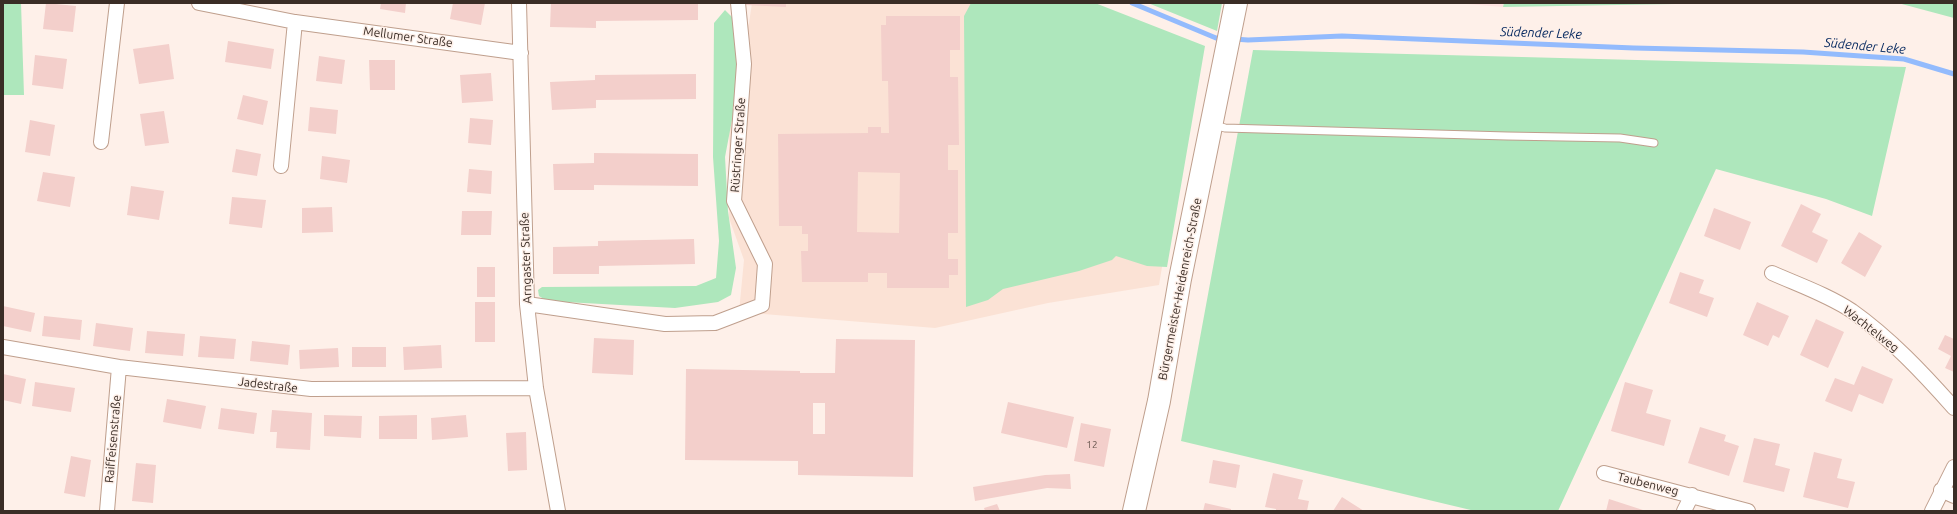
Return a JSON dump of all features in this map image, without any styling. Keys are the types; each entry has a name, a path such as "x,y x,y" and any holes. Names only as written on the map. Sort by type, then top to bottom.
{"main road":[{"name":"Bürgermeister-Heidenreich-Straße","path":"1134,511 1159,401 1180,280 1235,11"}],"street":[{"path":"101,142 118,3"},
{"name":"Mellumer Straße","path":"199,3 295,22 521,53"},
{"name":"Arngaster Straße","path":"519,3 527,304 536,388 558,511"},
{"name":"Rüstringer Straße","path":"527,304 665,324 715,323 762,305 765,264 734,201 744,64 738,3"},
{"path":"281,166 295,22"},
{"name":"Wachtelweg","path":"1772,273 1826,297 1851,311 1914,364 1954,408"},
{"name":"Jadestraße","path":"3,348 119,367 311,390 536,388"},
{"name":"Raiffeisenstraße","path":"107,511 119,367"},
{"path":"1932,511 1948,493 1954,467"},
{"name":"Taubenweg","path":"1604,473 1748,511"},
{"name":"Taubenweg","path":"1684,511 1692,495"}],"lane":[{"path":"1211,125 1225,128 1620,138 1654,143"}],"shaded area":[{"path":"752,3 1092,3 1199,45 1159,285 1048,303 935,328 739,312 744,260 729,218 729,75 749,23"},
{"path":"1455,3 1504,3 1503,7"}],"green space":[{"path":"3,3 21,3 24,95 3,95"},
{"path":"971,3 1095,3 1205,46 1167,267 1147,266 1116,256 1112,260 1079,271 1003,289 988,300 966,307 964,16"},
{"path":"1148,3 1222,3 1217,31"},
{"path":"1504,3 1733,3 1503,7"},
{"path":"1898,3 1954,3 1954,18"},
{"path":"725,10 735,20 739,64 735,104 725,157 728,211 736,268 731,295 718,302 675,308 547,301 539,296 538,290 542,287 696,286 716,278 719,241 713,157 714,23"},
{"path":"1253,50 1906,67 1872,216 1826,199 1716,169 1558,511 1475,511 1181,441"}],"building":[{"path":"46,3 76,6 73,32 43,29"},
{"path":"381,3 406,3 405,13 380,9"},
{"path":"453,3 485,3 481,25 450,19"},
{"path":"551,3 698,3 698,20 596,21 596,28 550,27"},
{"path":"746,3 786,3 786,7 746,5"},
{"path":"886,16 960,16 960,50 950,50 950,77 958,77 959,145 948,145 948,170 958,170 958,233 948,233 948,259 958,259 958,275 949,275 949,288 887,288 887,273 868,273 868,282 802,282 801,251 808,251 808,234 802,234 802,226 779,226 778,134 868,133 868,127 881,127 881,133 889,133 888,81 882,81 881,25 886,25","holes":["858,172 900,173 899,233 857,232"]},
{"path":"228,41 274,49 271,69 225,62"},
{"path":"169,44 174,79 139,84 133,49"},
{"path":"35,55 67,59 63,89 32,85"},
{"path":"319,56 345,60 342,84 316,81"},
{"path":"369,60 395,60 395,90 370,90"},
{"path":"491,73 493,101 462,103 460,75"},
{"path":"696,74 696,99 596,100 596,108 552,110 550,82 595,80 595,75"},
{"path":"243,95 268,101 263,125 237,119"},
{"path":"310,107 338,110 336,134 308,131"},
{"path":"164,111 169,143 145,146 140,114"},
{"path":"470,118 493,120 491,145 468,143"},
{"path":"30,120 55,125 50,156 25,152"},
{"path":"236,149 261,154 257,176 232,172"},
{"path":"594,153 698,154 698,186 594,185 594,190 554,190 553,164 594,163"},
{"path":"322,156 350,160 347,183 320,179"},
{"path":"469,169 492,171 491,194 467,192"},
{"path":"43,172 75,177 70,207 37,201"},
{"path":"131,186 164,191 159,220 127,215"},
{"path":"232,197 266,200 262,228 229,224"},
{"path":"1801,204 1821,214 1812,232 1828,240 1817,263 1781,246"},
{"path":"332,207 333,232 302,233 302,208"},
{"path":"1714,208 1751,222 1740,250 1704,236"},
{"path":"462,211 492,211 491,235 461,235"},
{"path":"1859,232 1882,246 1865,277 1841,263"},
{"path":"694,239 695,264 599,266 599,274 553,274 553,247 598,246 598,241"},
{"path":"477,267 495,267 495,297 477,297"},
{"path":"1680,272 1704,280 1699,293 1714,298 1707,317 1669,303"},
{"path":"475,302 495,302 495,342 475,342"},
{"path":"1757,302 1789,316 1779,338 1773,335 1768,346 1743,335"},
{"path":"3,306 35,313 31,332 3,326"},
{"path":"44,316 82,320 80,340 42,336"},
{"path":"1816,319 1844,332 1828,368 1800,355"},
{"path":"96,323 133,328 130,351 93,346"},
{"path":"147,331 185,334 183,356 145,353"},
{"path":"1945,335 1954,339 1954,372 1945,368 1951,356 1938,349"},
{"path":"200,336 236,339 234,359 198,357"},
{"path":"594,338 634,340 633,375 592,373"},
{"path":"836,339 915,340 913,477 798,475 798,461 685,460 686,369 835,373","holes":["813,403 825,403 825,434 813,434"]},
{"path":"252,341 290,345 288,365 250,361"},
{"path":"441,345 442,368 404,370 403,347"},
{"path":"352,347 386,347 386,367 352,367"},
{"path":"338,348 339,367 300,369 299,350"},
{"path":"1862,366 1893,379 1883,404 1859,394 1852,412 1825,401 1835,378 1854,385"},
{"path":"3,374 26,379 21,404 3,400"},
{"path":"35,382 75,388 71,412 32,406"},
{"path":"1625,382 1653,390 1646,413 1671,420 1664,446 1611,431"},
{"path":"167,399 206,406 201,429 163,422"},
{"path":"1008,402 1074,417 1067,448 1001,433"},
{"path":"221,408 257,413 254,434 218,429"},
{"path":"272,410 312,413 310,450 276,448 277,432 270,432"},
{"path":"324,415 362,416 361,438 324,436"},
{"path":"417,415 417,439 379,439 379,416"},
{"path":"466,415 468,437 432,440 431,418"},
{"path":"1081,423 1111,429 1104,467 1074,461"},
{"path":"1700,427 1726,435 1724,441 1739,446 1729,476 1688,463"},
{"path":"526,432 527,470 508,471 506,433"},
{"path":"1754,438 1780,444 1775,465 1790,469 1784,492 1743,482"},
{"path":"1814,452 1842,459 1837,478 1855,482 1848,508 1803,497"},
{"path":"71,456 91,460 85,497 64,493"},
{"path":"1213,460 1240,465 1236,488 1209,483"},
{"path":"136,463 156,465 153,503 132,501"},
{"path":"1273,473 1303,480 1298,499 1309,501 1307,511 1276,511 1276,509 1265,507"},
{"path":"1070,474 1071,489 1047,488 975,501 973,487 1045,475"},
{"path":"1342,497 1364,511 1333,511"},
{"path":"1609,499 1646,511 1606,511"},
{"path":"1205,503 1231,509 1231,511 1203,511"},
{"path":"997,504 1000,511 985,511 984,508"}],"waterway":[{"name":"Südender Leke","path":"1132,3 1216,38 1224,38"},
{"name":"Südender Leke","path":"1234,39 1248,40 1342,36 1634,48 1803,52 1904,59 1954,74"}]}
